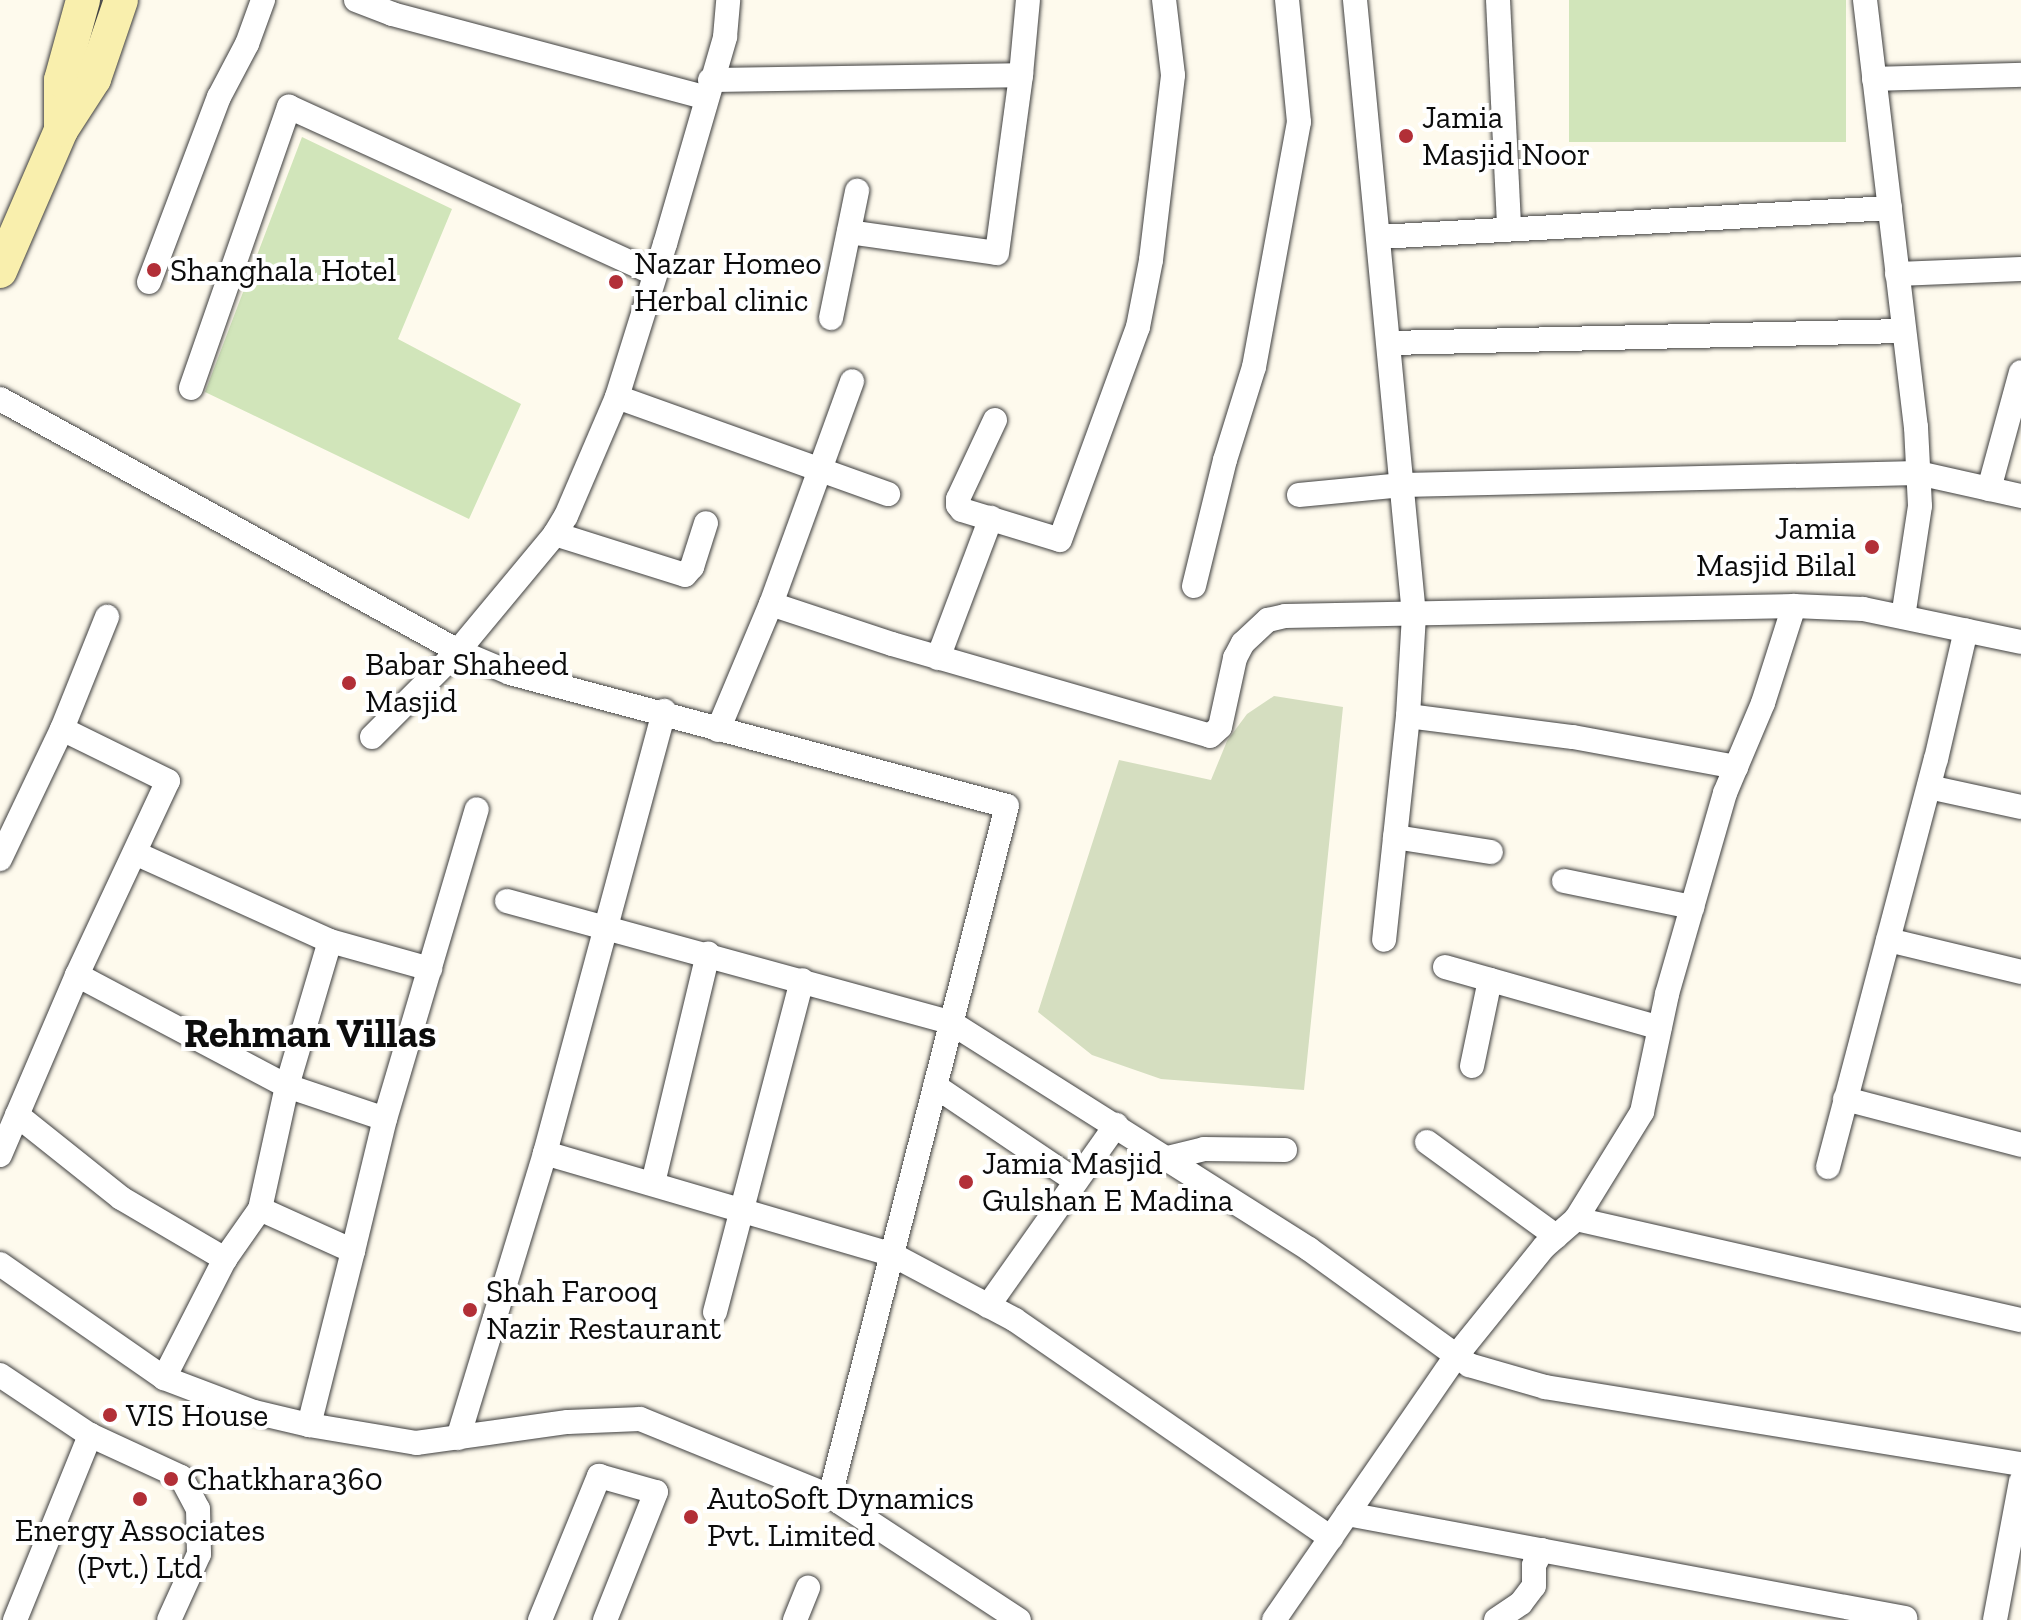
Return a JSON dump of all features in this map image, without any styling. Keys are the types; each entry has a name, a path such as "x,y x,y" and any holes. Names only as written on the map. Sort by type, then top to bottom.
{"main road":[{"path":"61,130 61,80 83,0"},
{"path":"0,271 61,130 94,79 121,0"}],"street":[{"path":"149,282 208,123 247,44 263,0"},
{"path":"356,0 392,14 708,89 1021,75"},
{"path":"372,737 458,651 555,534 617,397 725,37 728,0"},
{"path":"849,232 997,253 1028,0"},
{"path":"995,420 958,499 962,510 1057,540 1062,538 1138,327 1153,247 1173,75 1164,0"},
{"path":"1194,586 1225,460 1254,367 1299,122 1287,0"},
{"path":"1355,0 1414,615 1408,716 1384,940"},
{"path":"1498,0 1509,228"},
{"path":"1865,0 1918,473 1920,506 1903,617"},
{"path":"1874,79 2021,75"},
{"path":"191,388 289,107 655,274"},
{"path":"831,318 857,191"},
{"path":"1379,237 1890,208"},
{"path":"1897,274 2021,269"},
{"path":"1390,343 1904,331"},
{"path":"1989,489 2021,372"},
{"path":"718,730 771,604 852,381"},
{"path":"617,397 888,494"},
{"path":"0,399 458,651 510,673 664,711 718,730 1007,806 830,1496"},
{"path":"1299,495 1403,485 1918,473 2021,496"},
{"path":"938,658 991,518"},
{"path":"555,534 685,575 692,567 706,523"},
{"path":"771,604 938,658 1210,736 1220,727 1235,658 1243,643 1268,620 1285,616 1794,606 1863,609 2021,642"},
{"path":"1274,1620 1456,1356 1556,1236 1576,1219 1642,1112 1660,1028 1692,907 1736,767 1763,703 1794,606"},
{"path":"0,859 62,729 107,617"},
{"path":"1828,1167 1929,787 1966,630"},
{"path":"458,1438 545,1153 664,711"},
{"path":"1408,716 1573,737 1736,767"},
{"path":"0,1155 77,975 168,781 62,729"},
{"path":"1929,787 2021,807"},
{"path":"309,1425 385,1119 477,809"},
{"path":"1395,837 1491,852"},
{"path":"135,853 330,941 430,969"},
{"path":"1564,881 1692,907"},
{"path":"507,901 950,1022 1309,1249 1469,1365 1545,1387 2021,1464"},
{"path":"1888,940 2021,972"},
{"path":"164,1378 225,1259 260,1209 287,1086 330,941"},
{"path":"653,1183 708,954"},
{"path":"1445,967 1660,1028"},
{"path":"77,975 287,1086 385,1119"},
{"path":"715,1312 802,980"},
{"path":"1472,1066 1490,980"},
{"path":"935,1086 1076,1181"},
{"path":"1845,1099 2021,1145"},
{"path":"17,1115 121,1198 225,1259"},
{"path":"988,1306 1116,1125"},
{"path":"1427,1142 1556,1236"},
{"path":"1168,1158 1204,1149 1285,1150"},
{"path":"545,1153 893,1255 1015,1320 1331,1538"},
{"path":"260,1209 353,1251"},
{"path":"1576,1219 2021,1320"},
{"path":"0,1264 164,1378 254,1412 309,1425 416,1443 500,1429 640,1419 830,1496 1019,1620"},
{"path":"0,1375 90,1435 181,1477 198,1509 199,1554 169,1620"},
{"path":"15,1620 90,1435"},
{"path":"540,1620 599,1476 656,1492 605,1620"},
{"path":"1995,1620 2021,1481"},
{"path":"1347,1514 1905,1618"},
{"path":"1496,1620 1521,1603 1534,1586 1534,1565 1542,1550"},
{"path":"795,1620 808,1588"}],"green space":[{"path":"1569,0 1846,0 1846,142 1569,142"},
{"path":"302,137 452,209 398,339 521,404 469,519 205,392"},
{"path":"1274,696 1343,707 1304,1090 1161,1079 1092,1055 1038,1012 1119,760 1211,780 1227,741 1247,714"}],"place":[{"name":"Jamia Masjid Noor","path":"1406,136"},
{"name":"Shanghala Hotel","path":"154,270"},
{"name":"Nazar Homeo Herbal clinic","path":"616,282"},
{"name":"Jamia Masjid Bilal","path":"1872,547"},
{"name":"Babar Shaheed Masjid","path":"349,683"},
{"name":"Jamia Masjid Gulshan E Madina","path":"966,1182"},
{"name":"Shah Farooq Nazir Restaurant","path":"470,1310"},
{"name":"VIS House","path":"110,1415"},
{"name":"Chatkhara360","path":"171,1479"},
{"name":"Energy Associates (Pvt.) Ltd","path":"140,1499"},
{"name":"AutoSoft Dynamics Pvt. Limited","path":"691,1517"}],"district":[{"name":"Rehman Villas","path":"310,1033"}]}
